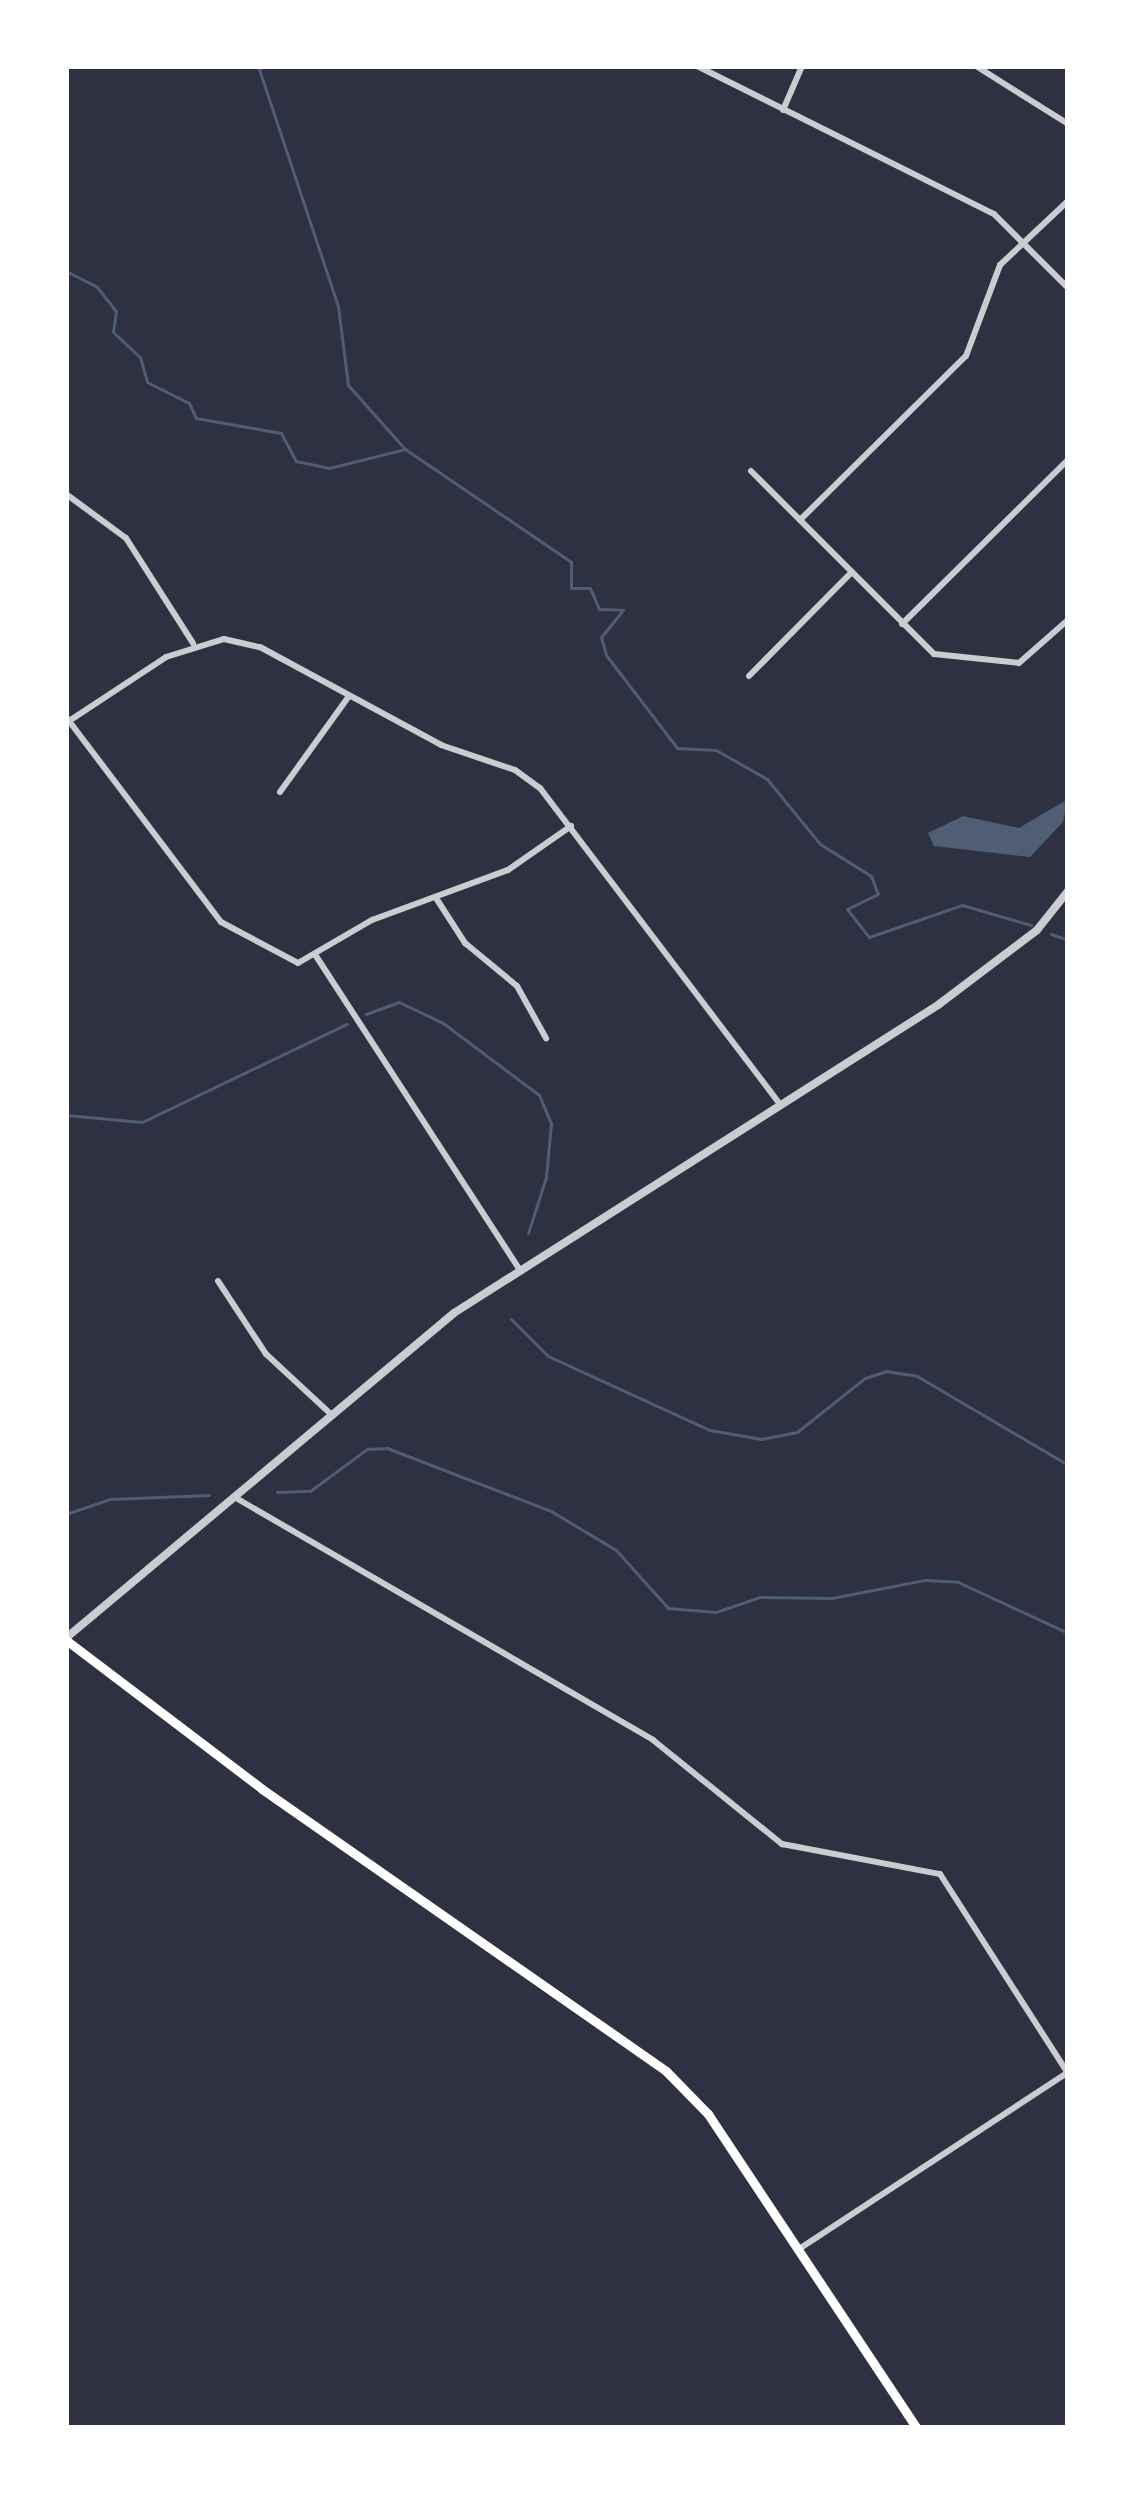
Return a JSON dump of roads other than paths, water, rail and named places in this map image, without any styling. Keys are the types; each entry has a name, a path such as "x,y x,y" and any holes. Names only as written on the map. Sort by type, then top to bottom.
{"main road":[{"path":"66,1640 262,1790 666,2071 708,2114 917,2428"}],"street":[{"path":"698,66 994,214 1068,288"},
{"path":"784,110 802,66"},
{"path":"976,66 1068,124"},
{"path":"800,520 965,356 1000,265 1068,201"},
{"path":"902,624 1068,460"},
{"path":"752,471 934,654 1005,666 1033,655 1068,620"},
{"path":"66,494 126,538 193,643"},
{"path":"748,676 852,572"},
{"path":"571,826 508,870 372,920 298,963 221,922 68,719 193,643 260,647 441,745 515,770 571,826 780,1104"},
{"path":"280,792 350,696"},
{"path":"66,1640 333,1416 519,1269 938,1005 1037,930 1068,891"},
{"path":"436,898 465,943 517,986 546,1038"},
{"path":"316,956 519,1269"},
{"path":"218,1280 266,1354 333,1416"},
{"path":"236,1498 652,1740 782,1844 940,1874 1068,2072 799,2249"}],"water":[{"path":"1068,799 1063,822 1030,857 934,846 928,833 963,816 1019,828"}],"waterway":[{"path":"258,66 338,306 348,385 404,448"},
{"path":"66,271 97,287 116,311 113,332 140,357 147,382 189,403 196,418 281,433 296,461 329,468 405,449 571,562 571,588 590,588 599,609 623,610 601,637 606,655 677,748 716,750 767,779 820,844 871,876 878,894 847,909 869,937 962,905 1031,925"},
{"path":"1051,934 1068,940"},
{"path":"366,1014 399,1002 443,1023 539,1095 551,1123 546,1177 528,1233"},
{"path":"66,1115 142,1122 347,1024"},
{"path":"511,1319 548,1356 710,1430 761,1439 797,1432 865,1378 886,1371 917,1376 1068,1465"},
{"path":"277,1492 310,1491 367,1449 387,1448 551,1511 616,1550 668,1608 716,1612 760,1597 832,1598 925,1580 958,1582 1068,1633"},
{"path":"66,1514 110,1499 209,1495"}]}
